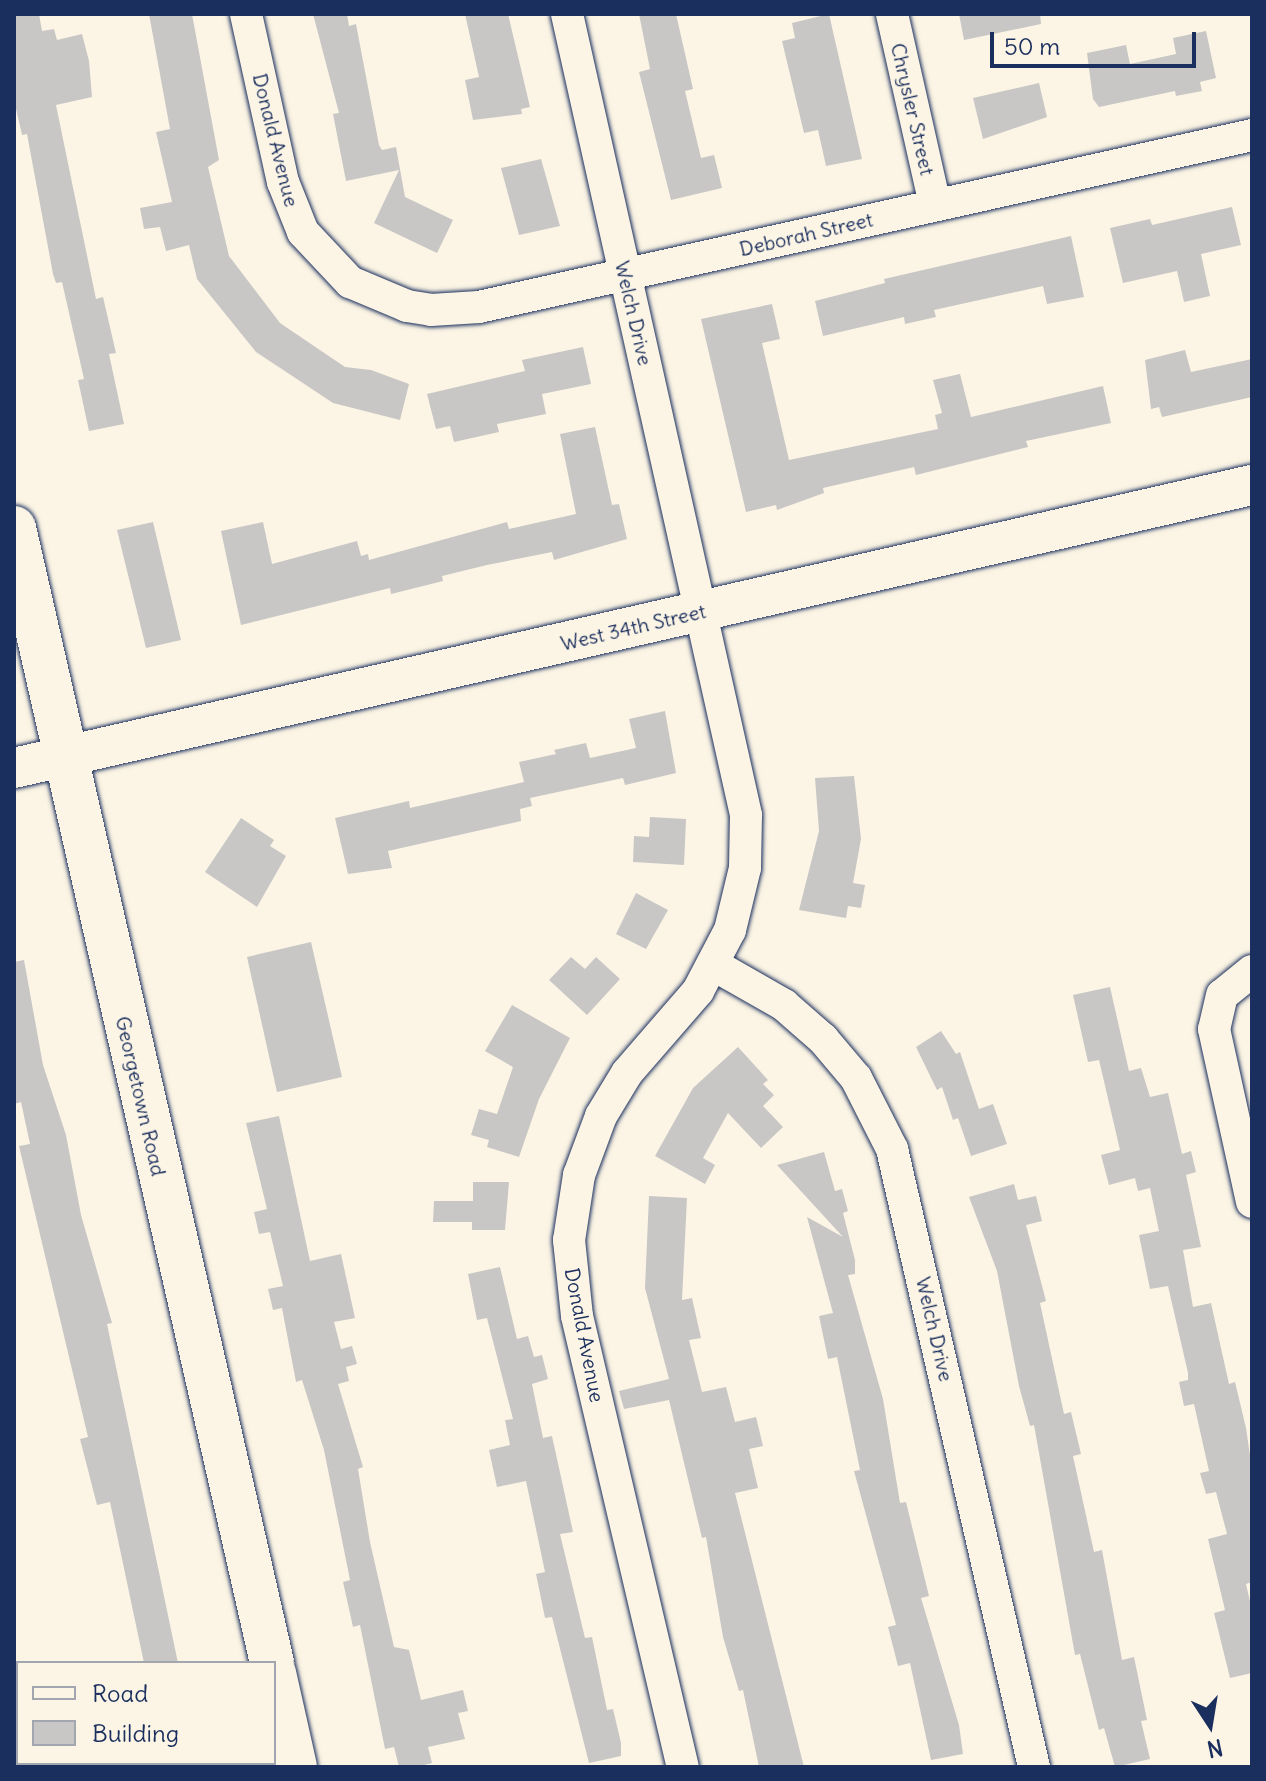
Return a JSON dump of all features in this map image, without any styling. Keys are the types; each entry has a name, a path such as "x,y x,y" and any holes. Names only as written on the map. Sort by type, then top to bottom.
{"main road":[{"name":"Georgetown Road","path":"14,528 272,1661"},
{"path":"276,1682 295,1767"}],"street":[{"name":"Donald Avenue","path":"246,14 291,208 320,255 362,288"},
{"name":"Welch Drive","path":"567,14 701,612"},
{"name":"Chrysler Street","path":"892,14 935,205"},
{"name":"Deborah Street","path":"362,288 407,306 455,309 1252,135"},
{"name":"West 34th Street","path":"14,768 1252,485"},
{"name":"Donald Avenue","path":"683,1767 574,1304 569,1240 579,1175 601,1116 627,1073 683,1011 714,965 743,881 746,829 740,776 701,612"},
{"name":"Welch Drive","path":"714,965 784,1005 823,1039 856,1078 892,1149 1034,1767"},
{"path":"1252,971 1222,995 1214,1016 1215,1039 1252,1202"}],"building":[{"path":"14,14 39,14 42,31 54,29 57,40 82,34 89,61 92,97 56,105 96,299 103,297 116,353 109,354 124,424 89,431 78,380 84,379 62,282 56,283 53,274 27,134 22,135 14,100"},
{"path":"149,14 192,14 219,160 208,167 229,256 280,323 345,367 371,370 409,384 400,420 333,403 256,352 197,279 189,245 166,251 160,227 144,229 140,208 172,202 156,132 170,129"},
{"path":"313,14 347,14 349,26 356,24 379,145 382,150 396,147 405,197 453,220 437,253 374,223 399,170 346,181 333,114 339,113"},
{"path":"465,14 508,14 530,107 521,109 522,114 473,120 465,80 479,77"},
{"path":"639,14 676,14 693,89 685,91 701,158 714,155 722,188 671,200 639,72 650,69"},
{"path":"829,14 862,159 826,166 818,130 804,133 782,41 795,38 792,23"},
{"path":"959,14 1040,14 1041,24 964,40"},
{"path":"1206,31 1216,78 1200,82 1202,91 1176,96 1175,91 1099,107 1093,99 1087,53 1126,45 1130,64 1176,54 1173,38"},
{"path":"1039,83 1047,117 983,139 973,98"},
{"path":"541,159 560,226 519,235 501,168"},
{"path":"1232,207 1241,245 1201,254 1210,296 1184,302 1177,271 1123,283 1110,228 1150,219 1152,225"},
{"path":"1071,236 1084,297 1047,304 1043,286 934,310 936,317 905,324 904,317 823,336 815,301 885,283 884,279"},
{"path":"772,304 780,339 762,343 789,460 938,429 935,415 942,413 933,380 960,374 971,417 1103,386 1111,423 1026,441 1028,447 916,475 914,467 823,488 824,493 777,510 776,505 746,512 701,319"},
{"path":"583,347 591,384 542,394 546,414 497,424 499,432 454,442 450,426 436,429 427,394 525,371 522,360"},
{"path":"1185,350 1191,372 1252,359 1252,397 1162,417 1159,407 1151,409 1145,360"},
{"path":"595,427 612,505 619,504 627,539 554,560 552,552 487,565 442,576 443,581 391,594 390,588 241,625 221,531 263,522 272,564 357,541 361,556 368,554 369,560 507,522 509,529 576,514 560,434"},
{"path":"153,522 181,640 146,648 117,530"},
{"path":"665,711 676,773 625,785 623,778 530,798 532,806 520,809 521,821 388,851 392,868 348,874 335,818 409,801 410,808 524,782 519,762 556,754 554,750 586,743 590,758 636,748 629,719"},
{"path":"854,776 861,839 853,883 865,885 861,908 848,906 846,918 799,910 819,831 815,778"},
{"path":"650,817 686,819 684,865 633,862 634,836 649,837"},
{"path":"241,818 274,840 270,846 286,856 257,907 205,872"},
{"path":"636,893 668,910 646,949 616,934"},
{"path":"311,942 342,1077 277,1092 247,957"},
{"path":"571,957 585,969 596,957 620,979 587,1015 549,980"},
{"path":"24,960 43,1065 66,1135 81,1215 112,1323 107,1324 178,1661 144,1661 110,1502 97,1505 80,1439 88,1437 19,1146 30,1144 21,1102 14,1104 14,962"},
{"path":"1110,987 1129,1071 1141,1068 1150,1097 1168,1093 1182,1154 1191,1151 1196,1172 1186,1175 1201,1247 1183,1250 1193,1307 1211,1303 1229,1384 1235,1382 1246,1428 1252,1469 1252,1582 1246,1584 1252,1610 1252,1673 1230,1678 1214,1613 1225,1610 1208,1539 1227,1534 1216,1492 1206,1494 1200,1473 1209,1471 1194,1404 1184,1406 1179,1382 1188,1380 1188,1373 1168,1286 1150,1289 1139,1235 1159,1231 1150,1188 1138,1191 1135,1178 1109,1185 1101,1155 1120,1150 1099,1060 1088,1062 1073,995"},
{"path":"512,1005 570,1038 539,1099 519,1157 487,1147 489,1140 471,1135 479,1109 497,1114 513,1067 485,1051"},
{"path":"941,1031 956,1054 960,1052 979,1109 993,1104 1007,1144 971,1156 958,1118 953,1120 942,1087 937,1090 916,1047"},
{"path":"738,1047 768,1080 763,1084 774,1095 763,1106 783,1127 761,1148 728,1113 703,1158 715,1165 705,1184 655,1156 693,1088"},
{"path":"279,1116 310,1261 341,1254 355,1318 334,1322 341,1349 352,1346 357,1364 346,1367 349,1381 338,1384 363,1467 358,1469 370,1542 394,1647 409,1650 421,1700 463,1690 468,1711 458,1713 465,1739 428,1747 432,1763 416,1767 399,1767 394,1747 385,1749 360,1625 353,1627 343,1582 350,1580 324,1450 302,1380 296,1382 282,1308 273,1310 268,1289 283,1286 270,1232 259,1234 254,1212 267,1209 246,1123"},
{"path":"824,1152 835,1191 842,1189 848,1211 843,1213 855,1260 855,1274 848,1275 883,1399 900,1503 906,1502 929,1596 921,1598 959,1725 963,1754 931,1760 910,1663 898,1666 888,1627 896,1625 854,1471 860,1470 837,1357 828,1359 819,1316 833,1313 807,1217 843,1237 777,1165"},
{"path":"473,1182 509,1182 505,1230 472,1230 472,1222 433,1222 434,1201 473,1201"},
{"path":"1014,1184 1018,1200 1036,1196 1042,1221 1026,1225 1046,1301 1040,1303 1064,1414 1071,1412 1081,1454 1073,1456 1094,1552 1102,1550 1122,1660 1134,1657 1147,1720 1141,1721 1150,1759 1115,1767 1104,1728 1099,1730 1080,1654 1075,1655 1034,1425 1030,1426 1019,1386 997,1271 969,1197"},
{"path":"649,1196 687,1198 682,1300 692,1298 701,1338 689,1340 702,1392 726,1387 735,1422 756,1417 763,1446 749,1449 758,1488 735,1493 804,1767 759,1767 743,1690 739,1691 723,1637 706,1537 702,1538 669,1400 624,1409 619,1391 669,1379 645,1288"},
{"path":"500,1267 517,1339 528,1336 534,1357 542,1355 548,1379 532,1384 543,1438 552,1436 573,1532 560,1534 585,1638 592,1637 607,1710 613,1709 621,1743 621,1756 589,1763 552,1617 545,1618 536,1574 545,1572 526,1481 497,1487 489,1450 510,1445 505,1420 513,1419 487,1318 477,1320 468,1274"}]}
